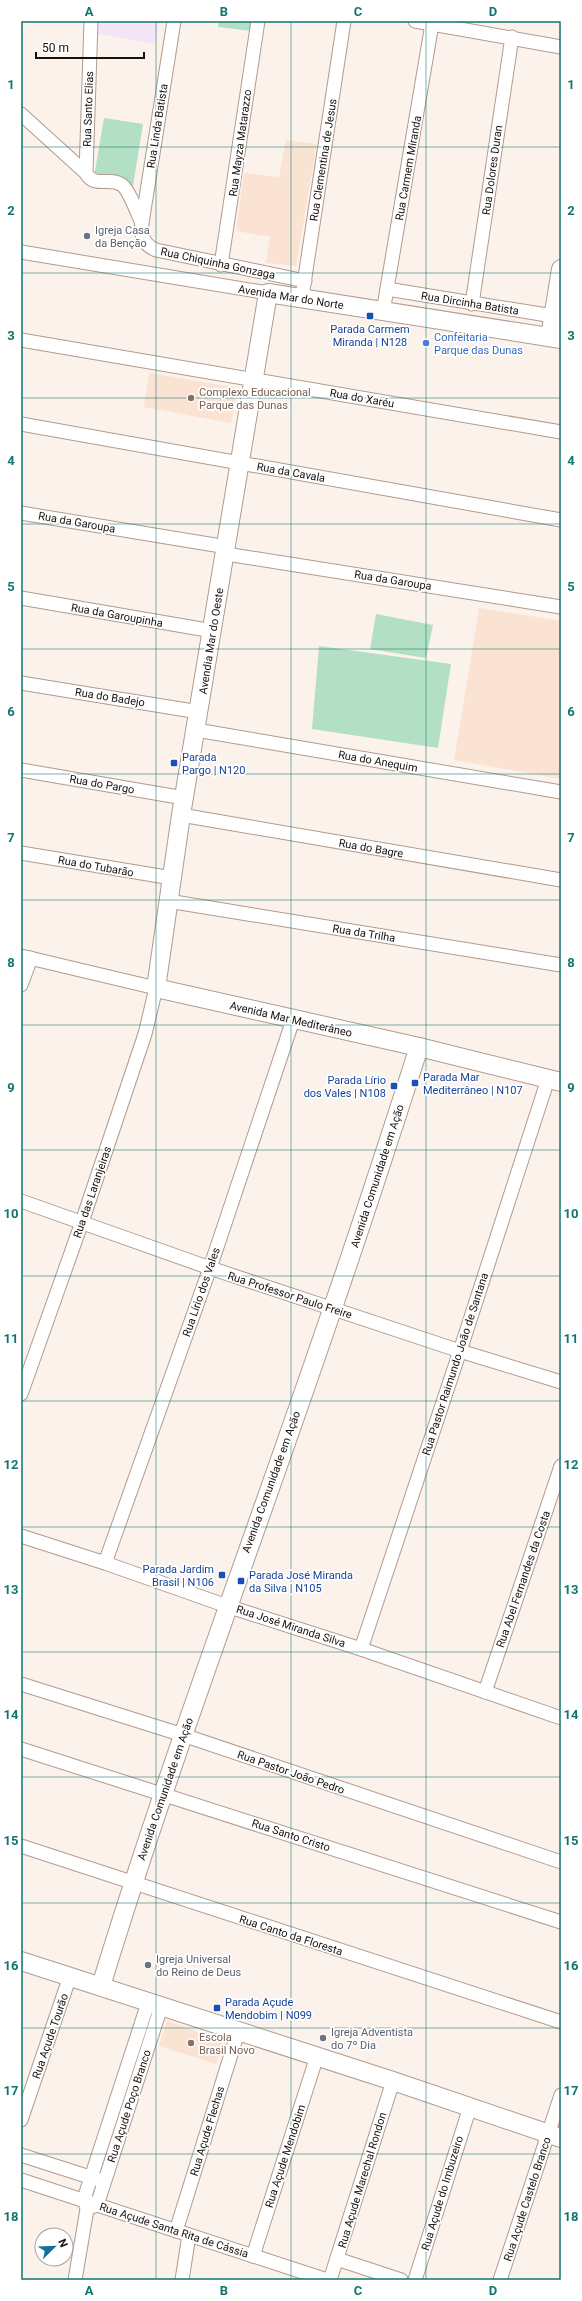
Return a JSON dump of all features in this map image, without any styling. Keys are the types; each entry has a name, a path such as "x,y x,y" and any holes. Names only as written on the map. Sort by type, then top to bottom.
{"street":[{"name":"Rua Santo Elias","path":"86,173 92,21"},
{"name":"Rua Linda Batista","path":"141,228 174,21"},
{"name":"Rua Mayza Matarazzo","path":"221,265 258,21"},
{"name":"Rua Clementina de Jesus","path":"301,299 305,281 344,21"},
{"path":"415,21 512,37 561,47"},
{"name":"Rua Carmem Miranda","path":"383,312 432,24"},
{"name":"Rua Dolores Duran","path":"472,304 512,37"},
{"path":"21,114 86,173"},
{"name":"Rua Chiquinha Gonzaga","path":"86,173 89,179 95,182 118,183 124,187 141,228 143,241 156,250 221,265 305,281"},
{"name":"Avenida Mar do Norte","path":"21,252 301,299 555,338"},
{"path":"555,338 553,316 561,269"},
{"name":"Rua Dircinha Batista","path":"387,289 553,316"},
{"name":"Avendia Mar do Oeste","path":"156,988 182,806 213,631 239,463 268,293"},
{"name":"Rua do Xaréu","path":"21,340 561,432"},
{"name":"Rua da Cavala","path":"21,424 561,520"},
{"name":"Rua da Garoupa","path":"21,513 226,551 561,608"},
{"name":"Rua da Garoupinha","path":"21,598 213,631"},
{"name":"Rua do Badejo","path":"21,683 199,712"},
{"name":"Rua do Anequim","path":"196,730 561,792"},
{"name":"Rua do Pargo","path":"21,770 182,806"},
{"name":"Rua do Bagre","path":"182,806 561,880"},
{"name":"Rua do Tubarão","path":"21,853 172,878"},
{"name":"Rua da Trilha","path":"168,900 561,965"},
{"path":"21,985 26,957"},
{"name":"Avenida Mar Mediterâneo","path":"26,957 293,1020 420,1047 554,1081"},
{"name":"Rua das Laranjeiras","path":"21,1394 82,1222 145,1034 156,988"},
{"name":"Rua Lírio dos Vales","path":"105,1563 210,1268 293,1020"},
{"name":"Avenida Comunidade em Ação","path":"101,1986 132,1884 227,1606 333,1308 420,1047"},
{"name":"Rua Pastor Raimundo João de Santana","path":"361,1648 460,1351 554,1081"},
{"name":"Rua Professor Paulo Freire","path":"21,1201 210,1268 460,1351 561,1382"},
{"name":"Rua Abel Fernandes da Costa","path":"485,1692 561,1466"},
{"name":"Rua José Miranda Silva","path":"21,1536 105,1563 227,1606 361,1648 561,1718"},
{"name":"Rua Pastor João Pedro","path":"21,1684 183,1735 561,1862"},
{"name":"Rua Santo Cristo","path":"21,1749 561,1922"},
{"name":"Rua Canto da Floresta","path":"21,1846 132,1884 561,2022"},
{"path":"21,1961 238,2032 317,2056 555,2136"},
{"name":"Rua Açude Tourão","path":"21,2120 70,1976"},
{"name":"Rua Açude Poço Branco","path":"90,2204 91,2178 154,2005"},
{"name":"Rua Açude Poço Branco","path":"90,2204 105,2182 154,2005"},
{"name":"Rua Açude Flechas","path":"182,2280 183,2233 238,2032"},
{"name":"Rua Açude Mendobim","path":"253,2256 317,2056"},
{"name":"Rua Açude Marechal Rondon","path":"329,2280 393,2081"},
{"name":"Rua Açude Castelo Branco","path":"500,2280 555,2136 561,2095"},
{"name":"Rua Açude do Imbuzeiro","path":"415,2280 470,2107"},
{"path":"21,2155 105,2182"},
{"name":"Rua Açude Santa Rita de Cássia","path":"21,2180 90,2204 253,2256 293,2275 329,2280"},
{"path":"75,2280 90,2204"},
{"path":"337,2259 401,2280"}],"shaded area":[{"path":"96,21 159,21 155,44 95,33"},
{"path":"286,140 317,144 296,266 266,263 270,237 236,231 244,173 279,177"},
{"name":"Complexo Educacional Parque das Dunas","path":"149,373 238,388 231,423 144,407"},
{"path":"479,608 561,621 561,779 454,760"},
{"name":"Escola Brasil Novo","path":"167,2021 223,2041 216,2064 159,2046"}],"green space":[{"path":"219,21 252,21 251,31 218,27"},
{"path":"104,118 143,124 133,186 94,177"},
{"path":"376,614 433,625 426,658 370,649"},
{"path":"319,646 451,664 438,748 312,729"}],"place":[{"name":"Igreja Casa da Benção","path":"87,236"},
{"name":"Parada Carmem Miranda | N128","path":"370,316"},
{"name":"Confeitaria Parque das Dunas","path":"426,343"},
{"name":"Complexo Educacional Parque das Dunas","path":"191,398"},
{"name":"Parada Pargo | N120","path":"174,763"},
{"name":"Parada Mar Mediterrâneo | N107","path":"415,1083"},
{"name":"Parada Lírio dos Vales | N108","path":"394,1086"},
{"name":"Parada Jardim Brasil | N106","path":"222,1575"},
{"name":"Parada José Miranda da Silva | N105","path":"241,1581"},
{"name":"Igreja Universal do Reino de Deus","path":"148,1965"},
{"name":"Parada Açude Mendobim | N099","path":"217,2008"},
{"name":"Igreja Adventista do 7º Dia","path":"323,2038"},
{"name":"Escola Brasil Novo","path":"191,2043"}]}
